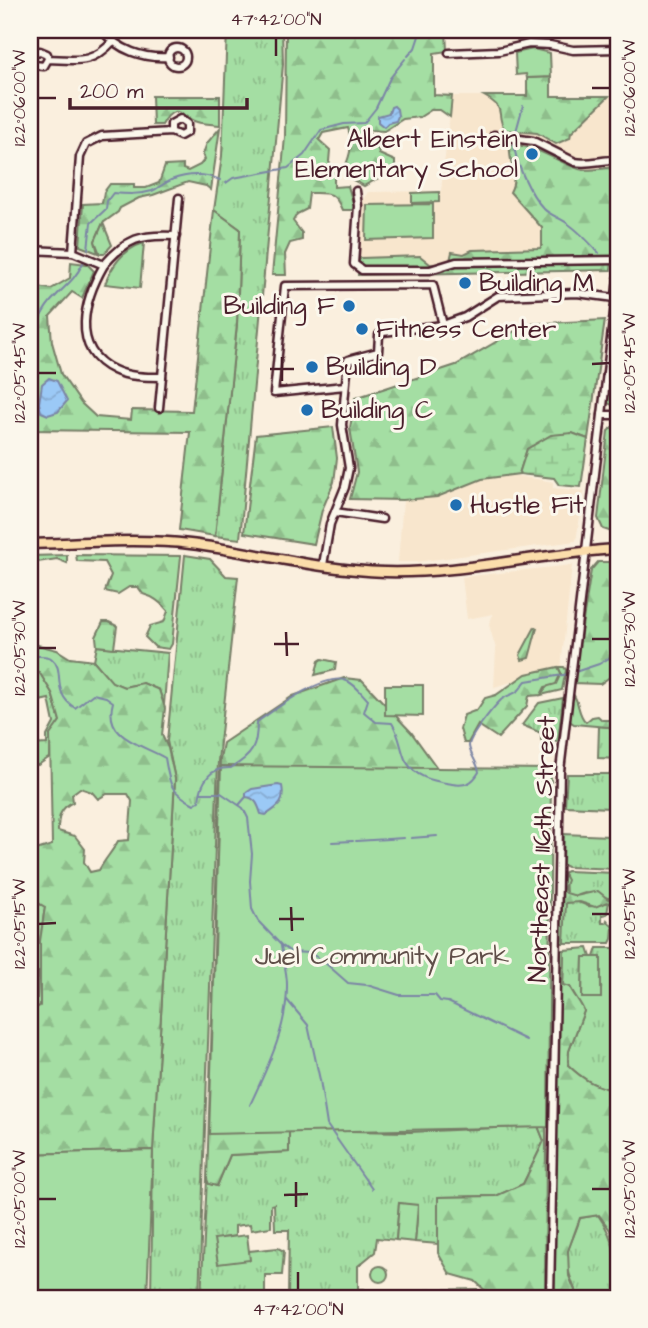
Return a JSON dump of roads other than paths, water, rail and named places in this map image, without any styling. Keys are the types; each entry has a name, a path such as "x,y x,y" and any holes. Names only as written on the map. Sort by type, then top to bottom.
{"main road":[{"path":"30,544 185,543 385,572 429,571 618,549"}],"street":[{"path":"102,30 128,51 144,56 169,57"},
{"path":"48,60 82,61 93,58 103,53 113,41"},
{"path":"449,53 499,51 529,44 573,50 618,49"},
{"path":"73,252 83,148 89,141 102,136 171,132"},
{"path":"494,135 525,139 583,164 618,160"},
{"path":"356,191 358,206 354,264 362,270 430,270 449,262 618,260"},
{"path":"159,408 179,198"},
{"path":"162,377 125,374 110,368 91,348 85,330 87,304 104,265 123,246 138,237 176,236"},
{"path":"30,250 73,252 104,265"},
{"name":"Northeast 116th Street","path":"550,1298 559,782 618,279"},
{"path":"345,386 274,393 285,286 432,285 443,325"},
{"path":"323,565 330,524 345,487 349,468 342,425 348,360 378,352 379,335 383,332 443,325 465,317 498,296 577,293 615,298"},
{"path":"602,415 618,415"},
{"path":"335,512 383,519"}],"water":[{"path":"394,106 398,116 396,121 384,127 378,122 378,116 389,113"},
{"path":"49,378 57,381 67,401 58,412 48,415 41,412 39,403 42,384"},
{"path":"282,786 282,800 266,815 261,814 254,800 246,797 246,793 252,789"}],"waterway":[{"path":"408,56 415,48 421,30"},
{"path":"226,183 233,178 288,168 304,155 321,130 344,124 364,123 376,108 390,78 405,59"},
{"path":"515,135 523,106"},
{"path":"514,140 520,167 539,203 546,211 576,230 599,253"},
{"path":"88,249 91,223 106,209 107,201 113,193 147,192 183,176 202,175 220,180"},
{"path":"30,344 46,308 83,263"},
{"path":"618,596 613,599 618,603"},
{"path":"575,672 599,664 618,653"},
{"path":"30,656 52,659 58,669 63,695 75,708 93,694 113,702 111,714 119,732 135,744 165,758 172,786 179,795 194,804 199,801 204,782 212,773 231,768 249,754 255,744 257,722 314,686 338,679 350,682 368,700 364,712 376,722 392,723 405,759 414,770 432,780 461,785 471,782 479,772 469,746 470,742 500,701 517,692 526,681 569,674"},
{"path":"201,793 221,793 243,808 248,818 252,854 252,909 258,921 281,945 291,952 310,953 348,983 367,985 399,995 435,995 440,1001 448,1002 526,1040"},
{"path":"239,805 246,797"},
{"path":"411,838 437,836"},
{"path":"356,841 404,838"},
{"path":"332,842 353,841"},
{"path":"250,1105 275,1047 284,1016 287,980 281,946"},
{"path":"287,1000 308,1025 327,1125 372,1189"}],"place":[{"name":"Albert Einstein Elementary School","path":"532,154"},
{"name":"Building M","path":"465,283"},
{"name":"Building F","path":"349,306"},
{"name":"Fitness Center","path":"362,329"},
{"name":"Building D","path":"312,367"},
{"name":"Building C","path":"307,410"},
{"name":"Hustle Fit","path":"456,505"}],"park label":[{"name":"Juel Community Park","path":"382,956"}]}
